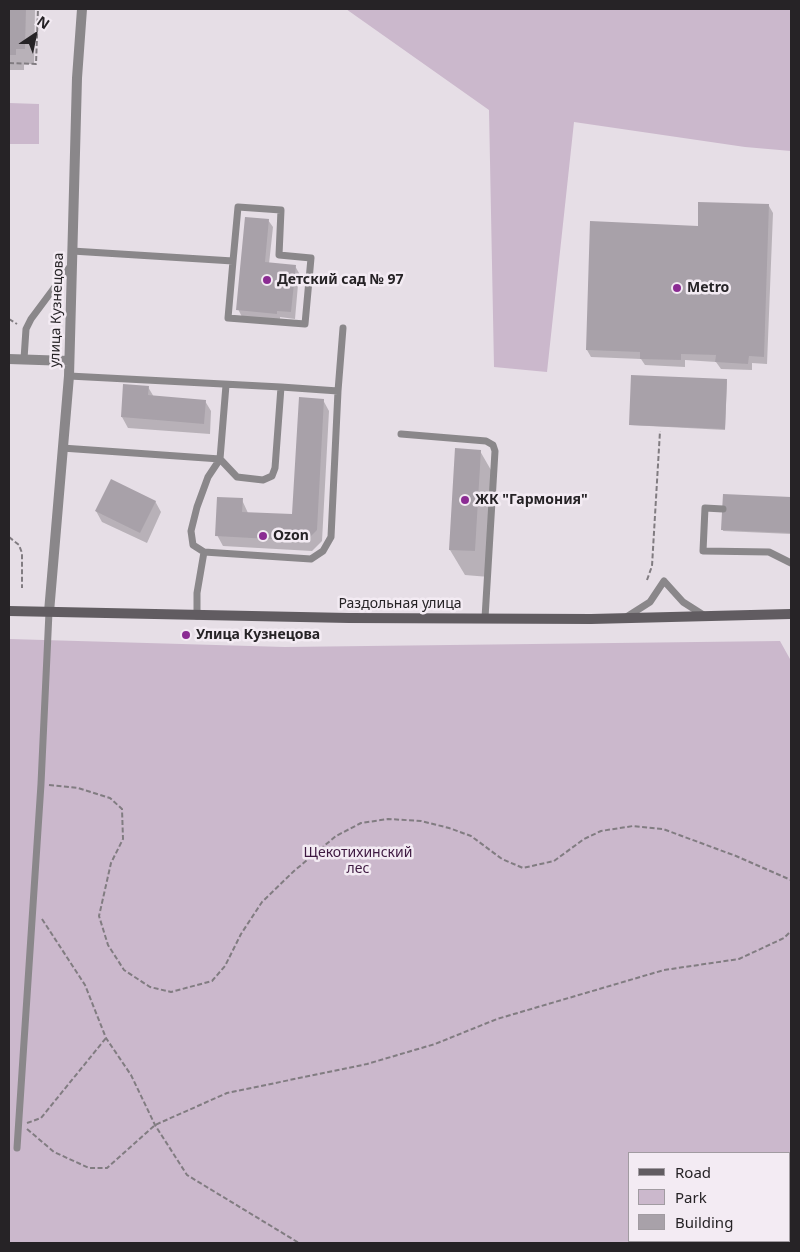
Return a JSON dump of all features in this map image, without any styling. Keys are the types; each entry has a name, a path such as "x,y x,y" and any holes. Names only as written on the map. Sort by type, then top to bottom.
{"main road":[{"name":"Раздольная улица","path":"9,611 197,616 486,618 708,617 791,614"}],"street":[{"name":"улица Кузнецова","path":"49,612 69,376 77,78 82,9"},
{"path":"9,359 69,361"}],"lane":[{"path":"238,207 281,210 279,255 311,258 305,324 228,318 233,261 238,207"},
{"path":"72,250 233,261"},
{"path":"24,359 26,329 30,319 72,263"},
{"path":"226,385 220,459 208,477 191,531 193,545 204,552 312,559 324,551 331,537 343,328"},
{"path":"69,376 338,391"},
{"path":"62,448 220,459 237,477 263,480 272,476 275,468 281,387"},
{"path":"401,434 486,441 493,445 495,451 486,618"},
{"path":"722,509 705,508 703,551 770,552 791,563"},
{"path":"197,616 197,593 204,552"},
{"path":"624,618 650,602 664,581 683,602 708,617"},
{"path":"17,1148 41,784 49,612"}],"path":[{"path":"9,63 36,64 38,9"},
{"path":"647,580 652,566 660,432"},
{"path":"9,537 18,544 22,553 22,588"},
{"path":"41,784 78,788 110,798 122,809 123,839 111,863 99,916 108,945 124,970 150,987 170,992 212,981 225,966 241,934 262,902 294,871 336,836 361,823 388,819 421,821 449,828 471,836 502,859 523,868 554,861 584,839 602,831 634,826 663,829 736,856 791,880"},
{"path":"33,904 85,985 106,1038 131,1075 155,1125 187,1175 299,1243"},
{"path":"19,1122 54,1152 89,1168 106,1168 155,1125 227,1093 367,1064 435,1044 497,1019 664,970 739,959 784,938 791,931"},
{"path":"19,1122 28,1123 41,1118 106,1038"}],"green space":[{"path":"346,9 791,9 791,151 745,147 574,122 547,372 494,367 489,110"},
{"path":"9,103 39,104 39,144 9,144"},
{"name":"Щекотихинский лес","path":"9,639 285,647 780,641 790,659 791,694 791,1243 9,1243"}],"building":[{"path":"9,9 26,9 25,49 16,49 16,55 9,55"},
{"name":"Metro","path":"698,202 769,204 764,357 749,356 748,364 715,362 716,355 681,354 681,360 640,359 640,352 586,350 590,221 698,226"},
{"path":"245,217 269,219 265,262 296,265 291,312 277,311 277,314 236,310"},
{"path":"631,375 727,379 725,429 629,425"},
{"path":"123,384 149,386 148,395 206,400 204,424 121,417"},
{"path":"299,397 324,399 317,530 306,541 215,536 217,497 243,498 242,512 292,514"},
{"name":"ЖК \"Гармония\"","path":"455,448 481,450 475,551 449,550"},
{"path":"111,479 156,501 140,533 95,511"},
{"path":"723,494 791,497 791,533 721,530"}],"place":[{"name":"Детский сад № 97","path":"267,280"},
{"name":"Metro","path":"677,288"},
{"name":"ЖК \"Гармония\"","path":"465,500"},
{"name":"Ozon","path":"263,536"},
{"name":"Улица Кузнецова","path":"186,635"}]}
